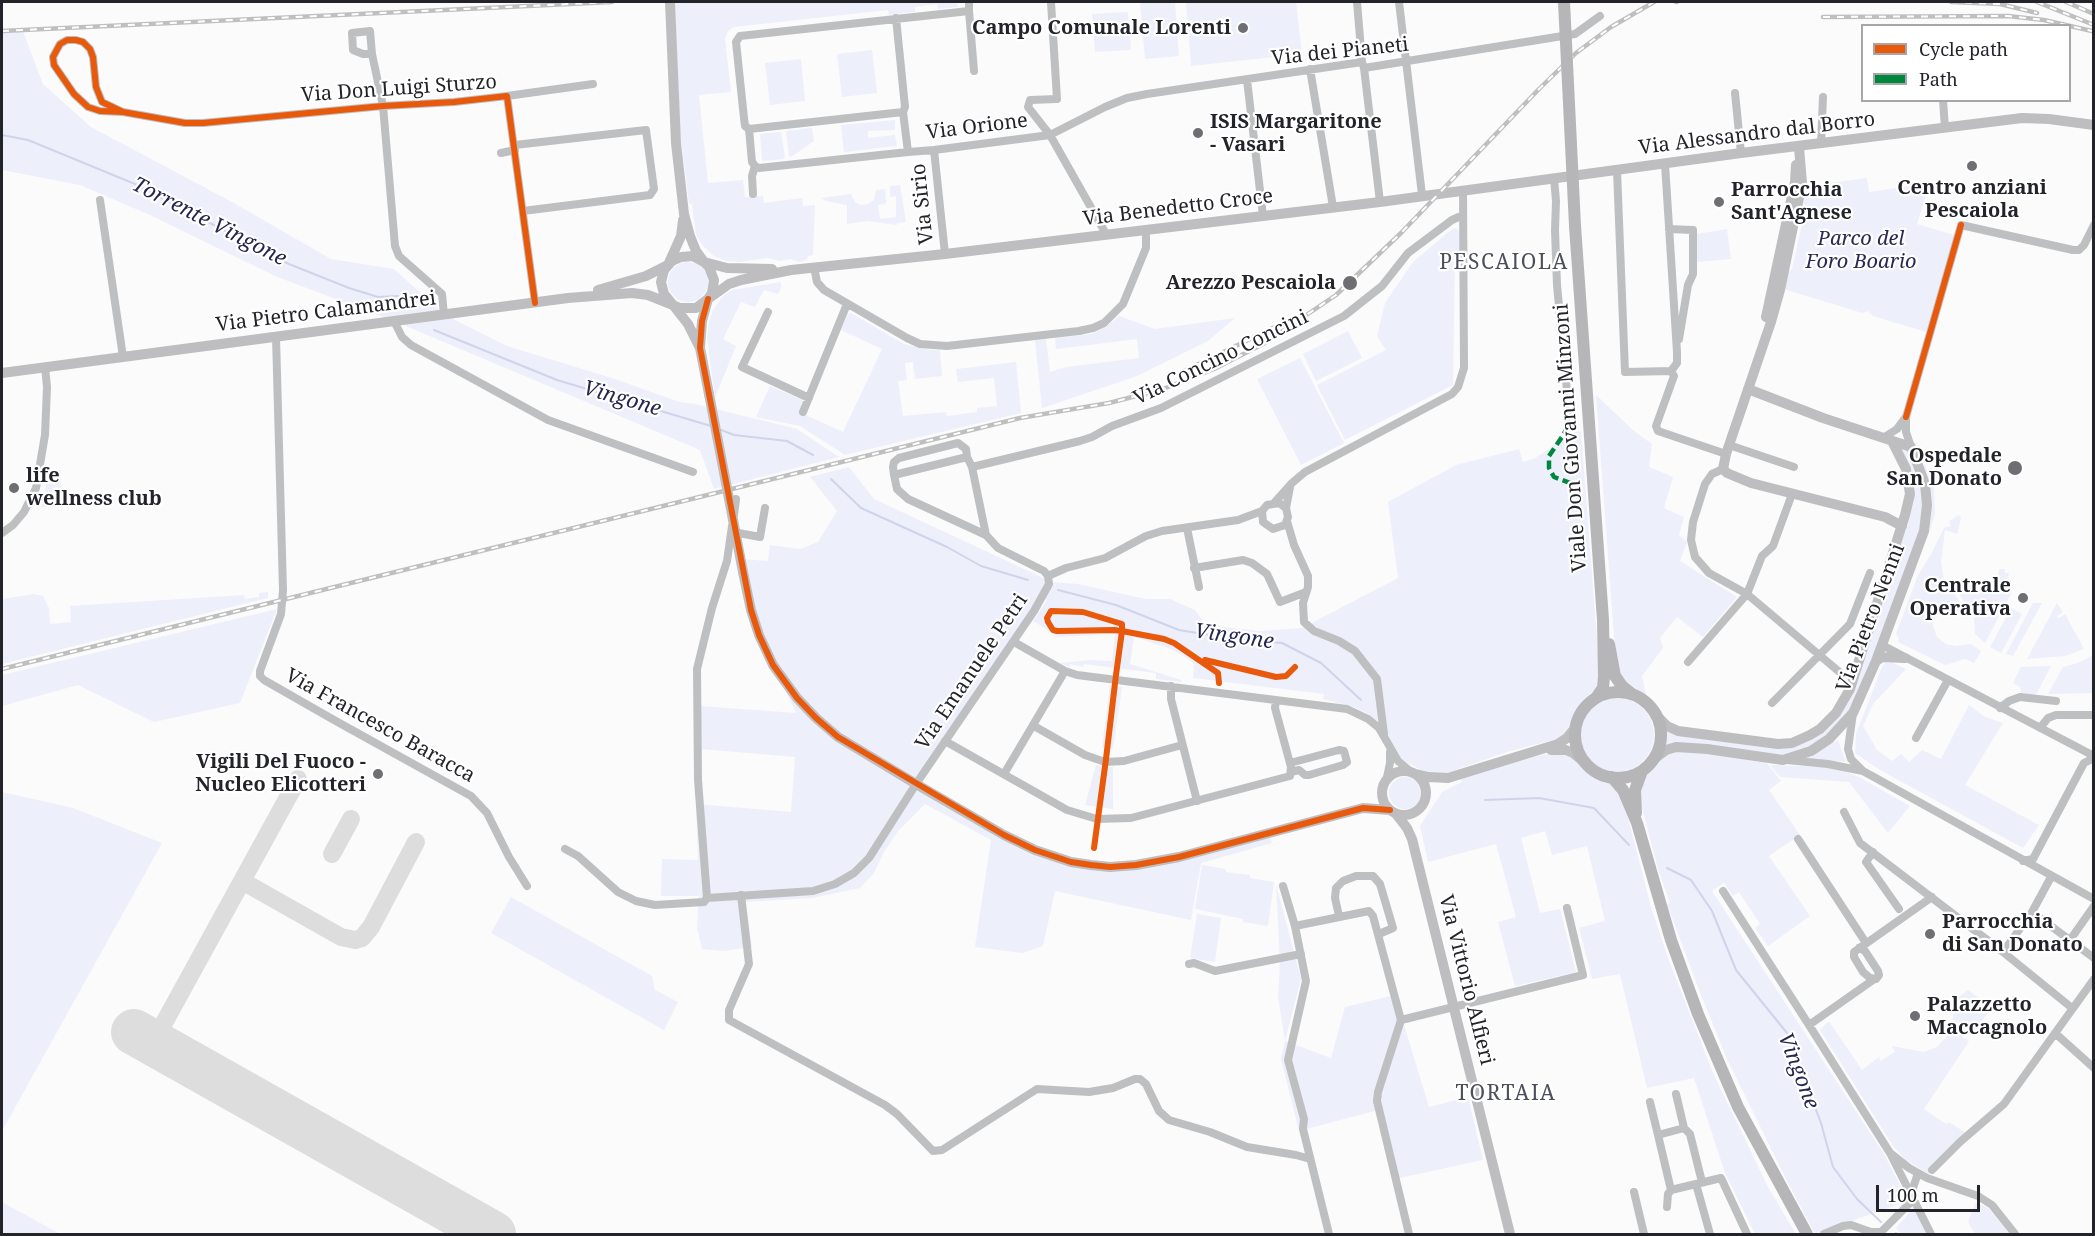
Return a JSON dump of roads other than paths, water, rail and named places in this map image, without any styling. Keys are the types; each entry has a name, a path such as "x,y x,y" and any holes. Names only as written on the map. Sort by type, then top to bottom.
{"main road":[{"name":"Viale Don Giovanni Minzoni","path":"1564,2 1575,226 1603,620 1604,677 1603,688 1596,698"},
{"name":"Viale Don Giovanni Minzoni","path":"1603,620 1615,676 1632,695"},
{"path":"1614,693 1632,695 1645,701 1658,717 1661,731 1660,746 1654,759 1642,771 1627,777 1612,777 1597,772 1584,762 1577,745 1576,727 1580,716 1596,698 1614,693"},
{"path":"1637,823 1635,790 1642,771"},
{"path":"1612,777 1623,790 1637,823 1671,940 1698,1014 1738,1107 1807,1234"}],"street":[{"path":"670,2 676,143 684,214 696,251 712,273 714,280 702,321 700,348 743,572 759,635 773,665 796,699 838,737 1004,836 1035,850 1071,862 1110,867 1179,857 1363,808 1410,814 1417,811 1433,791 1448,778"},
{"path":"969,2 974,71"},
{"path":"1051,2 1057,99 1030,100 1028,107 1050,135 1106,234"},
{"path":"1357,2 1380,202"},
{"path":"1398,2 1422,195"},
{"path":"753,194 752,176 755,166 752,162 749,129 745,126 736,42 740,36 969,11"},
{"name":"Via dei Pianeti","path":"1050,135 1105,106 1127,98 1310,69 1406,62 1575,34 1600,16"},
{"path":"896,18 908,152"},
{"name":"Via Don Luigi Sturzo","path":"123,112 102,102 96,87 90,49 83,42 76,40 67,40 60,44 53,57 54,65 74,94 88,107 100,111 123,112 185,123 454,102 593,84"},
{"path":"372,54 383,106 395,246 399,256 442,294 442,315"},
{"path":"1310,69 1333,207"},
{"path":"1247,80 1263,216"},
{"path":"1735,93 1741,153"},
{"name":"Via Don Luigi Sturzo","path":"507,96 535,303"},
{"path":"1799,165 1821,144 1823,97"},
{"path":"1942,102 1945,128"},
{"path":"749,129 903,112"},
{"name":"Via Alessandro dal Borro","path":"1568,176 2022,118 2094,125"},
{"path":"501,153 515,148 646,130 654,189 650,195 523,211"},
{"name":"Via Orione","path":"755,166 759,168 934,150 1050,135"},
{"path":"1723,469 1727,450 1772,322 1780,290 1802,183 1799,147"},
{"path":"1785,148 1799,165"},
{"name":"Via Sirio","path":"934,150 945,254"},
{"path":"1665,164 1677,352 1677,363 1671,371"},
{"path":"1617,170 1625,372 1671,371"},
{"name":"Via Benedetto Croce","path":"535,303 632,293 648,295 688,309 703,304 719,290 741,280 791,270 1380,202 1568,176"},
{"path":"1554,178 1557,285 1569,412"},
{"path":"986,535 966,449 958,443 899,458 894,462 897,489 908,499 986,535 998,548 1044,571 1048,576 1066,568 1105,558 1146,536 1238,520 1262,511 1267,505 1275,502 1305,472 1452,394 1458,387 1464,368 1463,190"},
{"path":"100,200 123,357"},
{"path":"684,214 681,236 662,276 662,288 668,300 688,324 700,348"},
{"name":"Via Concino Concini","path":"972,467 1092,437 1112,426 1161,408 1310,334 1344,316 1361,303 1382,286 1408,253 1452,220 1463,215"},
{"path":"1911,447 1906,432 1906,417 1961,225 2079,250 2094,225"},
{"path":"814,267 817,282 824,290 907,338 935,346 1094,328 1114,314 1123,304 1146,248 1146,229"},
{"path":"1669,229 1693,230 1694,274 1688,285 1677,352"},
{"name":"Via Benedetto Croce","path":"568,298 646,276 668,265 676,258 686,256 693,256 704,262 727,268 791,270"},
{"name":"Via Pietro Calamandrei","path":"2,373 535,303"},
{"path":"803,412 847,304"},
{"path":"768,312 742,367 809,398"},
{"path":"397,321 402,337 411,345 548,420 693,472"},
{"name":"Via Francesco Baracca","path":"276,336 283,590 281,614 260,675 264,680 471,796 487,813 509,857 527,885"},
{"path":"2,533 13,525 24,512 36,488 45,435 47,387 45,367"},
{"path":"1671,371 1674,376 1656,426 1658,431 1794,468"},
{"path":"1748,389 1911,447"},
{"path":"1888,439 1906,417"},
{"name":"Via Pietro Nenni","path":"1658,717 1667,726 1678,731 1778,744 1802,739 1820,729 1836,713 1846,699 1868,640 1910,494 1906,469 1888,439"},
{"name":"Via Pietro Nenni","path":"1654,759 1666,750 1676,747 1783,760 1820,746 1852,713 1876,661 1924,531 1927,505 1925,484 1911,447"},
{"path":"894,475 967,457"},
{"path":"1723,469 1736,478 1885,517 1902,526"},
{"path":"1723,469 1712,474 1705,484 1693,522 1691,540 1695,557 1709,573 1747,594 1843,675"},
{"path":"1292,483 1286,508 1287,521 1308,576 1303,603 1304,622 1314,631 1339,641 1355,651 1377,679 1384,735 1398,761 1426,786 1425,801"},
{"path":"1688,662 1747,594 1762,556 1773,546 1792,494"},
{"path":"707,898 698,780 697,669 712,608 727,561 736,499"},
{"path":"1275,502 1286,508"},
{"path":"731,531 760,537 765,508"},
{"path":"1262,511 1263,522 1269,528 1277,529 1294,544"},
{"path":"1238,520 1263,522"},
{"path":"1277,529 1287,521"},
{"path":"1187,528 1199,587"},
{"path":"1194,568 1243,560 1261,567 1267,574 1280,602 1306,592"},
{"path":"1772,703 1850,624 1870,573"},
{"name":"Via Emanuele Petri","path":"564,849 587,863 618,892 636,902 675,905 704,902 707,898 813,891 835,884 854,873 869,858 916,784 1042,598 1049,584 1048,576"},
{"path":"1868,640 1882,645 2094,757"},
{"path":"1014,642 1065,671 1077,675 1347,709 1368,719 1384,735"},
{"path":"1876,661 1882,657 1905,658"},
{"path":"1004,774 1065,671"},
{"path":"1916,738 1948,680"},
{"path":"1171,686 1171,699 1197,801"},
{"path":"2000,708 2020,697 2052,700 2055,705 2051,717 2040,728"},
{"path":"1276,700 1275,708 1290,770"},
{"path":"1368,719 1380,702"},
{"path":"1852,713 1848,749 1851,759 1863,771 2021,860 2034,863 2051,877 2094,899"},
{"path":"2051,717 2094,715"},
{"path":"1034,726 1085,755 1105,762 1124,761 1182,745"},
{"path":"1388,777 1394,772 1413,772 1428,777 1448,778 1558,744 1567,738 1576,727"},
{"path":"945,741 1067,810 1097,819 1131,818 1197,801 1290,770 1339,750 1344,751 1347,762 1309,775 1299,770 1290,770"},
{"path":"1363,808 1382,790 1388,777 1389,747"},
{"path":"1541,750 1566,750 1584,762"},
{"path":"2034,863 2084,763 2083,751"},
{"path":"2084,763 2094,757"},
{"path":"1783,760 1828,764 1863,771"},
{"path":"1382,790 1382,797 1393,812"},
{"name":"Via Vittorio Alfieri","path":"1417,811 1413,839 1510,1234"},
{"name":"Via Vittorio Alfieri","path":"1393,812 1413,839"},
{"path":"1844,812 1860,843 2003,951 2072,1008"},
{"path":"1798,839 1878,971 1878,977 1809,1025"},
{"path":"1872,852 1866,862 1899,909"},
{"path":"1339,916 1335,898 1336,888 1343,881 1356,876 1373,876 1380,884 1393,928 1379,934"},
{"path":"2003,951 2032,912 2051,877"},
{"path":"1283,886 1295,926 1306,981 1288,1060 1304,1119 1303,1129 1329,1234"},
{"path":"1723,891 1890,1153 1931,1234"},
{"path":"741,895 749,964 729,1010 729,1020 885,1105 897,1113 933,1151 942,1150 1037,1089 1089,1092 1113,1088 1140,1079 1146,1084 1159,1111 1169,1120 1210,1132 1247,1148 1310,1159"},
{"path":"1860,989 1864,978 1863,972 1853,954 1932,897"},
{"path":"2070,940 2094,906"},
{"path":"1401,1020 1584,975 1567,908"},
{"path":"1295,926 1369,911 1373,916 1401,1020 1377,1101 1408,1234"},
{"path":"2032,912 2094,958"},
{"path":"1189,964 1194,963 1215,971 1301,954"},
{"path":"1863,972 1873,980"},
{"path":"1932,1170 2004,1104 2094,979"},
{"path":"2055,1033 2094,1068"},
{"path":"1676,1094 1684,1128 1690,1134 1710,1234"},
{"path":"1650,1102 1671,1190"},
{"path":"1658,1134 1684,1128"},
{"path":"1890,1153 1918,1173 1978,1196 1992,1205 2014,1234"},
{"path":"1824,1234 1851,1225 1882,1233 1913,1200 1913,1188 1918,1173"},
{"path":"1667,1207 1668,1194 1671,1190 1721,1178 1747,1234"},
{"path":"1634,1192 1644,1234"}],"waterway":[{"name":"Torrente Vingone","path":"2,135 28,140 135,184 289,264 378,297 398,296 416,308"},
{"name":"Vingone","path":"434,330 557,380 711,426"},
{"name":"Vingone","path":"719,429 734,435 787,441 813,455"},
{"name":"Vingone","path":"831,479 861,508 947,547 981,566 1028,580"},
{"name":"Vingone","path":"1058,590 1116,605 1179,630 1234,639 1282,643 1321,663 1361,700"},
{"name":"Vingone","path":"1485,800 1539,798 1594,808 1629,845"},
{"name":"Vingone","path":"1667,868 1691,880 1712,911 1736,970 1787,1033 1821,1123 1833,1167 1857,1199 1881,1222"}],"railway":[{"path":"2,31 612,2"},
{"path":"2,669 1020,418 1109,403 1163,389 1214,369 1265,343 1336,295 1401,233 1576,53 1611,27 1654,2"},
{"path":"1951,2 2000,4 2037,13"},
{"path":"2037,2 2094,25"},
{"path":"2066,2 2094,14"},
{"path":"1823,17 2008,16 2061,24"},
{"path":"2071,26 2092,31"},
{"path":"1180,373 1277,326"}],"place":[{"name":"Campo Comunale Lorenti","path":"1243,28"},
{"name":"ISIS Margaritone - Vasari","path":"1198,133"},
{"name":"Centro anziani Pescaiola","path":"1972,166"},
{"name":"Parrocchia Sant'Agnese","path":"1719,202"},
{"name":"Arezzo Pescaiola","path":"1350,283"},
{"name":"Ospedale San Donato","path":"2015,468"},
{"name":"life wellness club","path":"14,488"},
{"name":"Centrale Operativa","path":"2023,598"},
{"name":"Vigili Del Fuoco - Nucleo Elicotteri","path":"378,774"},
{"name":"Parrocchia di San Donato","path":"1930,934"},
{"name":"Palazzetto Maccagnolo","path":"1915,1016"}],"district":[{"name":"PESCAIOLA","path":"1504,263"},
{"name":"TORTAIA","path":"1506,1094"}],"park label":[{"name":"Parco del Foro Boario","path":"1861,250"}]}
